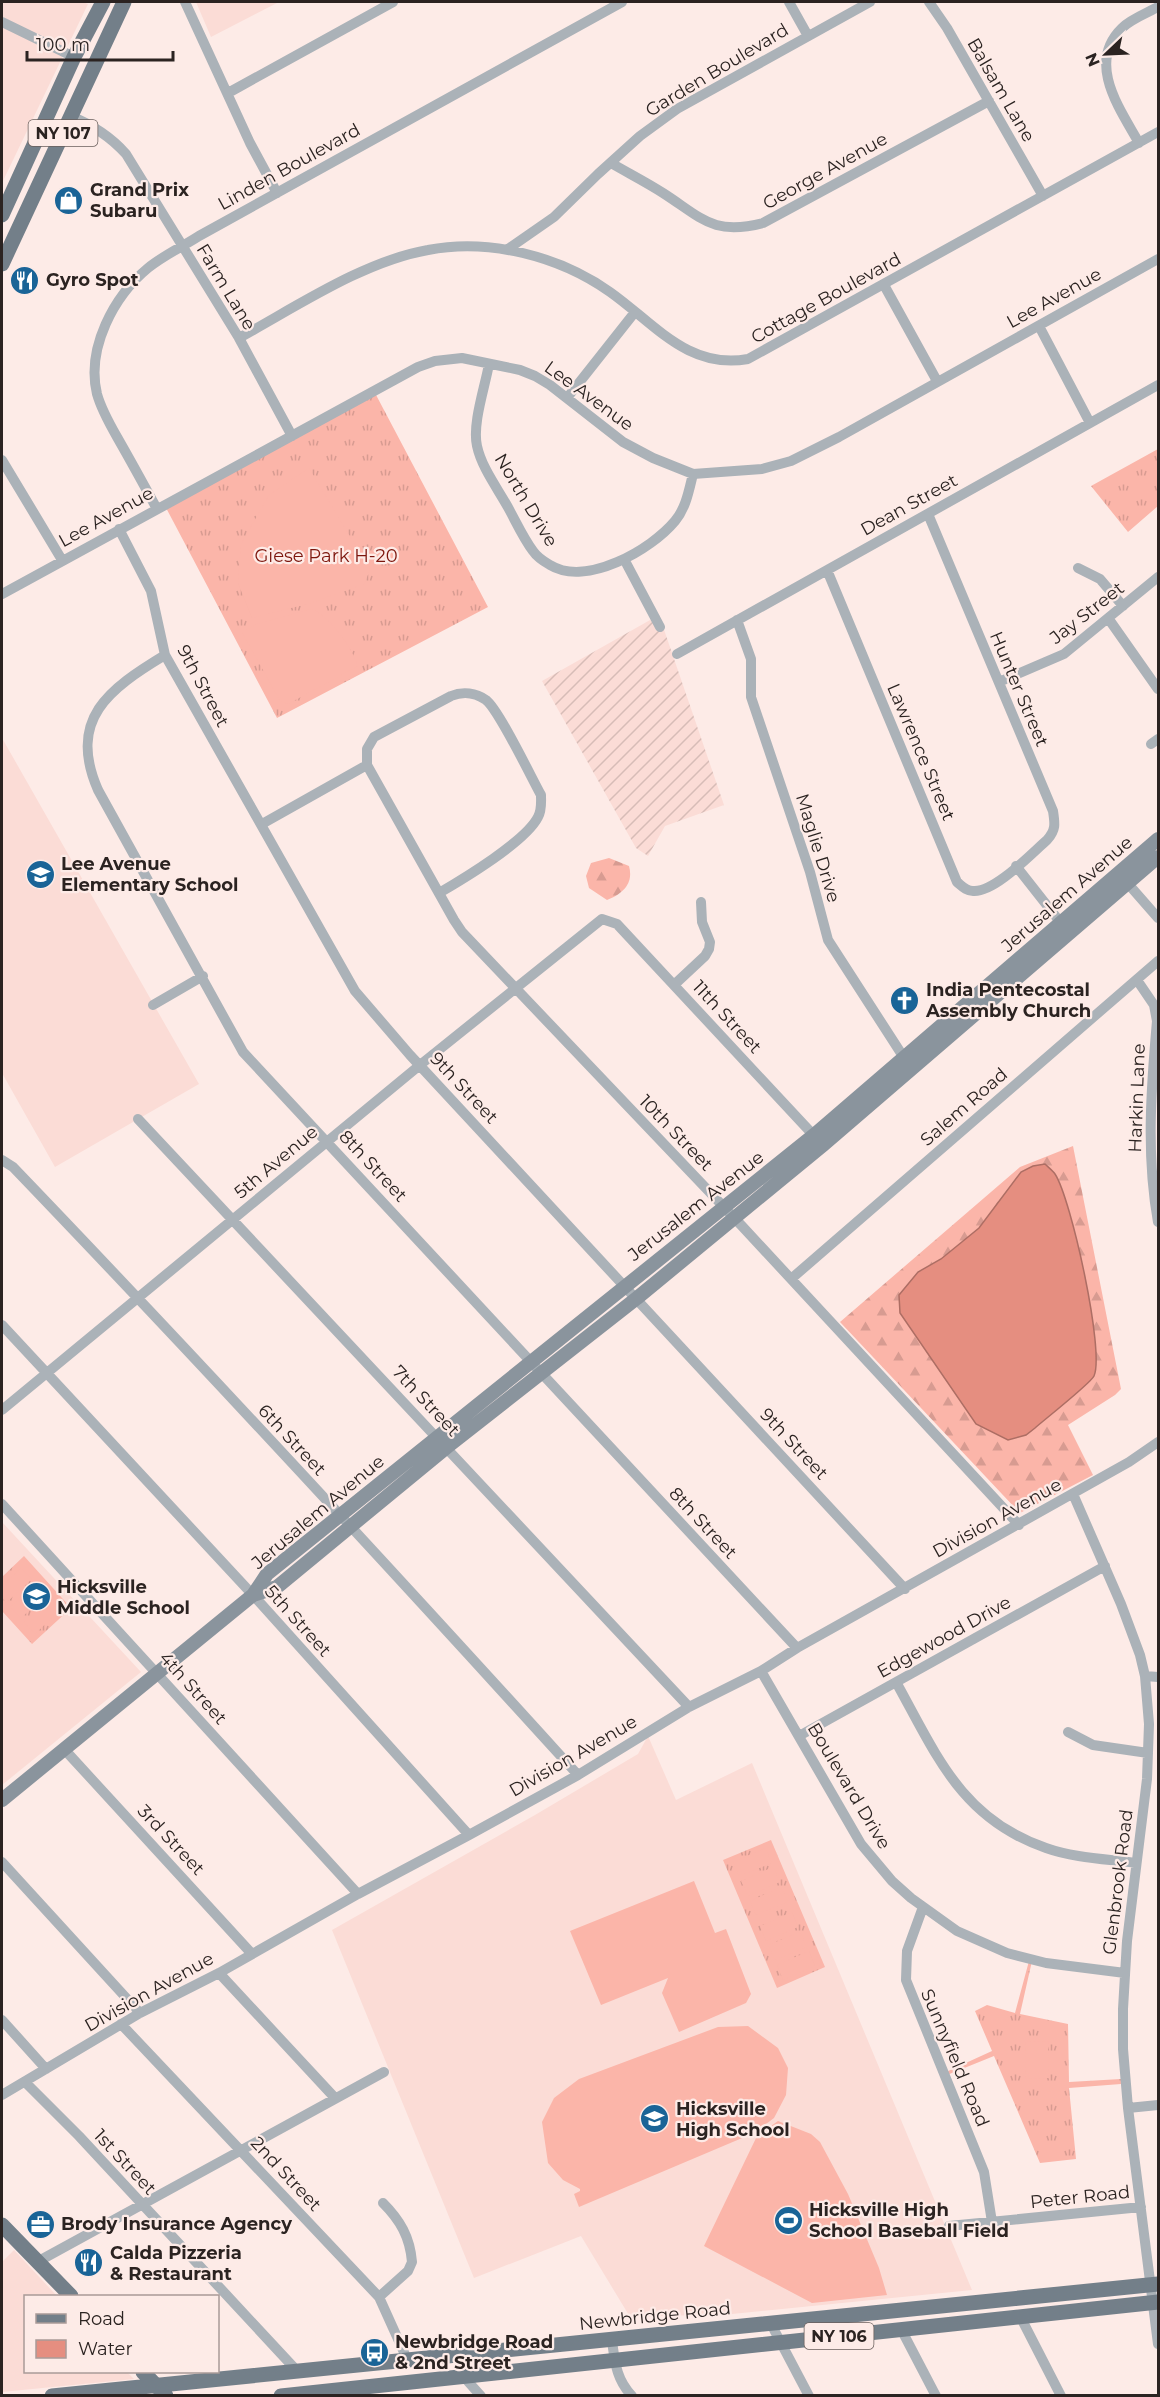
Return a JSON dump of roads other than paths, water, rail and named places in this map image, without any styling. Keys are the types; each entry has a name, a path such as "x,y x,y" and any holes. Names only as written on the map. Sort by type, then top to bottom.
{"main road":[{"name":"NY 107","path":"2,215 74,57 103,2"},
{"name":"NY 107","path":"2,264 124,2"},
{"name":"Jerusalem Avenue","path":"1124,878 1158,839"},
{"name":"Jerusalem Avenue","path":"2,1800 253,1595 267,1574 625,1285 729,1212 818,1140 1124,878 1158,857"},
{"name":"Jerusalem Avenue","path":"253,1595 277,1587 447,1448 637,1298 729,1212"},
{"path":"2,2225 70,2295"},
{"name":"Newbridge Road","path":"161,2390 407,2360 1154,2285"},
{"name":"NY 106","path":"281,2396 327,2393 614,2359 1156,2302"},
{"path":"144,2373 161,2390"},
{"name":"NY 106","path":"52,2396 161,2390"}],"street":[{"path":"185,2 250,143 277,193"},
{"name":"Linden Boulevard","path":"156,508 100,404 95,379 97,351 108,320 125,292 149,268 183,246 622,2"},
{"path":"789,2 808,36"},
{"name":"Garden Boulevard","path":"508,249 554,217 640,136 677,110 870,2"},
{"name":"Balsam Lane","path":"929,2 948,28 1043,196"},
{"path":"228,93 387,3"},
{"path":"1139,143 1110,90 1106,76 1107,57 1113,40 1123,27 1158,7"},
{"path":"2,22 74,57"},
{"name":"George Avenue","path":"610,163 663,193 701,220 715,225 742,228 763,223 989,101"},
{"name":"Farm Lane","path":"70,116 93,125 119,146 238,338 292,436"},
{"name":"Cottage Boulevard","path":"238,338 370,267 394,258 429,249 508,249 560,265 595,282 693,354 714,360 735,361 759,354 1158,132"},
{"name":"Lee Avenue","path":"2,594 418,367 453,358 520,370 535,376 623,442 693,474 762,469 791,461 839,437 1158,259"},
{"path":"884,285 937,381"},
{"path":"567,399 635,312"},
{"path":"1039,326 1090,423"},
{"name":"North Drive","path":"489,364 476,431 482,461 532,550 551,567 573,572 595,570 624,559 662,534 677,519 686,501 693,474"},
{"name":"Dean Street","path":"676,654 1158,386"},
{"path":"2,460 62,560"},
{"name":"Hunter Street","path":"928,514 1053,811 1055,823 1053,833 1016,866"},
{"name":"9th Street","path":"119,529 151,591 165,655 355,991 420,1065 905,1588"},
{"path":"624,559 660,627"},
{"path":"1078,568 1100,579 1123,606"},
{"name":"Lawrence Street","path":"827,570 957,882 966,890 975,892 996,884 1016,866"},
{"name":"Jay Street","path":"999,682 1064,654 1158,577"},
{"path":"1108,618 1158,689"},
{"name":"Maglie Drive","path":"737,620 751,659 751,697 810,872 828,940 908,1063"},
{"name":"8th Street","path":"165,655 114,688 100,706 89,732 88,760 98,790 203,976 243,1052 797,1648"},
{"path":"262,824 367,765 367,748 374,737 451,696 458,693 474,694 491,705 540,795 541,806 538,817 529,828 472,875 439,893"},
{"name":"10th Street","path":"367,765 462,932 729,1212 1019,1525"},
{"path":"1016,866 1065,928"},
{"path":"1124,878 1158,918"},
{"path":"675,984 705,956 709,949 710,942 702,922 701,902"},
{"name":"5th Avenue","path":"2,1410 515,987 602,919"},
{"name":"11th Street","path":"602,919 617,924 818,1140"},
{"name":"Salem Road","path":"791,1279 1158,961"},
{"path":"153,1005 203,976"},
{"name":"Harkin Lane","path":"1137,980 1149,996 1157,1021 1150,1128 1158,1222"},
{"name":"7th Street","path":"138,1119 689,1707"},
{"name":"6th Street","path":"2,1160 13,1167 138,1297 578,1774"},
{"name":"5th Street","path":"2,1325 253,1595 469,1835"},
{"name":"Division Avenue","path":"2,2096 140,2013 219,1973 578,1774 689,1707 761,1671 797,1648 1129,1462 1158,1442"},
{"name":"Glenbrook Road","path":"1073,1494 1132,1632 1145,1676 1149,1724 1147,1779 1125,1973 1123,2049 1141,2207 1154,2285 1158,2344"},
{"name":"4th Street","path":"2,1504 358,1894"},
{"name":"Edgewood Drive","path":"799,1736 1105,1566"},
{"name":"Boulevard Drive","path":"761,1671 861,1844 892,1881 923,1907 957,1931 1007,1953 1046,1963 1125,1973"},
{"path":"1145,1676 1158,1677"},
{"path":"896,1682 948,1775 967,1799 996,1824 1047,1849 1136,1863"},
{"path":"1068,1732 1093,1745 1148,1753"},
{"name":"3rd Street","path":"64,1749 252,1954"},
{"path":"2,1862 140,2013"},
{"name":"Sunnyfield Road","path":"923,1907 906,1951 906,1980 984,2172 992,2222"},
{"path":"219,1973 335,2098"},
{"path":"2,2020 46,2069"},
{"name":"2nd Street","path":"121,2024 379,2296 407,2360"},
{"path":"37,2262 384,2072"},
{"name":"1st Street","path":"25,2082 79,2136 298,2372"},
{"path":"1128,2108 1158,2105"},
{"path":"379,2296 408,2271 412,2262 405,2230 397,2217 383,2203"},
{"name":"Peter Road","path":"950,2226 1141,2207"},
{"path":"1020,2316 1061,2396"},
{"path":"771,2324 809,2396"},
{"path":"901,2329 936,2396"},
{"path":"612,2341 616,2372 623,2386 632,2396"},
{"path":"464,2377 481,2396"}],"water":[{"path":"1045,1164 1055,1174 1062,1189 1085,1275 1095,1338 1094,1376 1067,1402 1026,1435 1008,1440 976,1424 900,1313 899,1295 918,1272 941,1259 979,1228 1021,1172 1033,1166"}],"place":[{"name":"Grand Prix Subaru","path":"69,200"},
{"name":"Gyro Spot","path":"25,280"},
{"name":"Lee Avenue Elementary School","path":"40,874"},
{"name":"India Pentecostal Assembly Church","path":"905,1000"},
{"name":"Hicksville Middle School","path":"36,1597"},
{"name":"Hicksville High School","path":"655,2119"},
{"name":"Hicksville High School Baseball Field","path":"788,2220"},
{"name":"Brody Insurance Agency","path":"40,2224"},
{"name":"Calda Pizzeria & Restaurant","path":"89,2263"},
{"name":"Newbridge Road & 2nd Street","path":"374,2352"}],"park label":[{"name":"Giese Park H-20","path":"326,556"}]}
